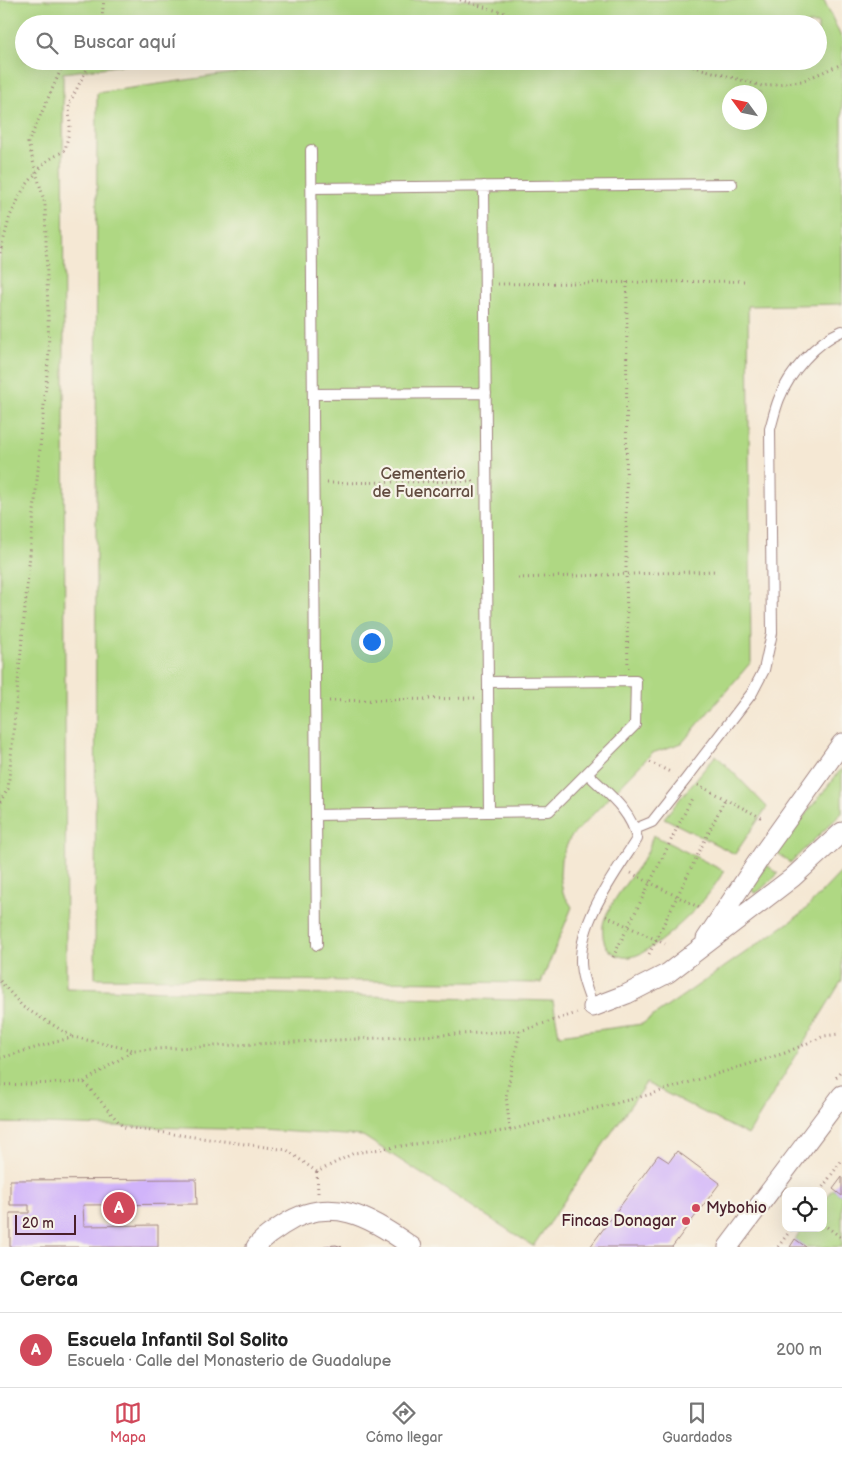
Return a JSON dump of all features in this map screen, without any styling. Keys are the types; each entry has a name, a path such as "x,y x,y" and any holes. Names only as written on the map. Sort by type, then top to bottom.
{"street":[{"path":"697,952 764,852 842,743"},
{"path":"593,1007 627,994 668,973 792,878 842,832"},
{"path":"728,1247 842,1095"},
{"path":"256,1247 262,1239 290,1220 302,1214 318,1211 345,1211 371,1220 412,1247"}],"lane":[{"path":"312,150 317,945"},
{"path":"312,188 732,184"},
{"path":"484,186 489,812"},
{"path":"635,829 652,822 752,693 764,670 772,633 770,429 779,398 793,374 811,352 842,332"},
{"path":"313,394 486,392"},
{"path":"316,815 549,811 635,725 636,681 488,682"},
{"path":"587,773 628,815 635,829 637,839 598,901 585,936 581,962 593,1007"}],"path":[{"path":"101,15 104,0"},
{"path":"460,0 512,15"},
{"path":"706,70 762,86 802,81 842,64"},
{"path":"0,802 8,788 49,352 45,204 28,143 61,70"},
{"path":"0,253 10,216 24,188 45,162 65,150 70,127 69,104 86,70"},
{"path":"485,284 745,281"},
{"path":"627,282 626,574 628,681"},
{"path":"314,484 486,481"},
{"path":"518,578 717,571"},
{"path":"315,701 488,697"},
{"path":"650,762 764,819"},
{"path":"614,957 698,786"},
{"path":"649,954 725,799"},
{"path":"630,872 702,908"},
{"path":"603,915 665,944"},
{"path":"0,981 22,1007 73,1037 134,1050 520,1032 593,1007"},
{"path":"510,1130 506,1096 520,1032"},
{"path":"317,1172 354,1153 510,1130 648,1094 785,1053 824,1036 839,1034"},
{"path":"0,1058 73,1037"},
{"path":"0,1085 84,1082 134,1050"},
{"path":"84,1082 123,1127 288,1150 317,1172"},
{"path":"823,1187 842,1160"},
{"path":"317,1172 318,1211"},
{"path":"827,1227 842,1238"},
{"path":"778,1247 789,1232"}],"green space":[{"name":"Cementerio de Fuencarral","path":"0,0 824,0 842,39 842,304 748,306 751,662 682,743 652,753 570,838 561,859 560,876 563,893 572,907 541,983 95,978 97,93 254,70 827,70 827,15 15,15 15,70 86,70 63,73 66,988 553,1001 559,1035 642,1024 801,914 842,871 842,980 748,1135 646,1083 533,1246 363,1136 260,1130 0,1123"},
{"path":"716,755 767,807 735,854 664,818"},
{"path":"842,768 842,813 790,863 776,852"},
{"path":"653,835 724,871 707,896 672,932 649,949 630,957 625,957 609,950 603,936 603,925 605,917 615,899 647,853"},
{"path":"767,865 778,874 758,892 754,893 750,887"},
{"path":"833,1189 842,1196 842,1247 806,1247 795,1239 801,1232 827,1232 827,1197"}],"building":[{"path":"677,1151 720,1183 672,1247 590,1247 658,1155 669,1162"},
{"path":"842,1177 842,1196 833,1189"},
{"path":"196,1179 197,1204 83,1205 84,1226 158,1225 158,1247 10,1247 10,1213 29,1213 29,1205 10,1205 10,1180"},
{"path":"795,1239 806,1247 790,1247"},
{"path":"336,1245 342,1247 324,1247 324,1246"}],"place":[{"name":"Escuela Infantil Sol Solito","path":"119,1208"},
{"name":"Mybohio","path":"696,1208"},
{"name":"Fincas Donagar","path":"686,1221"}]}
